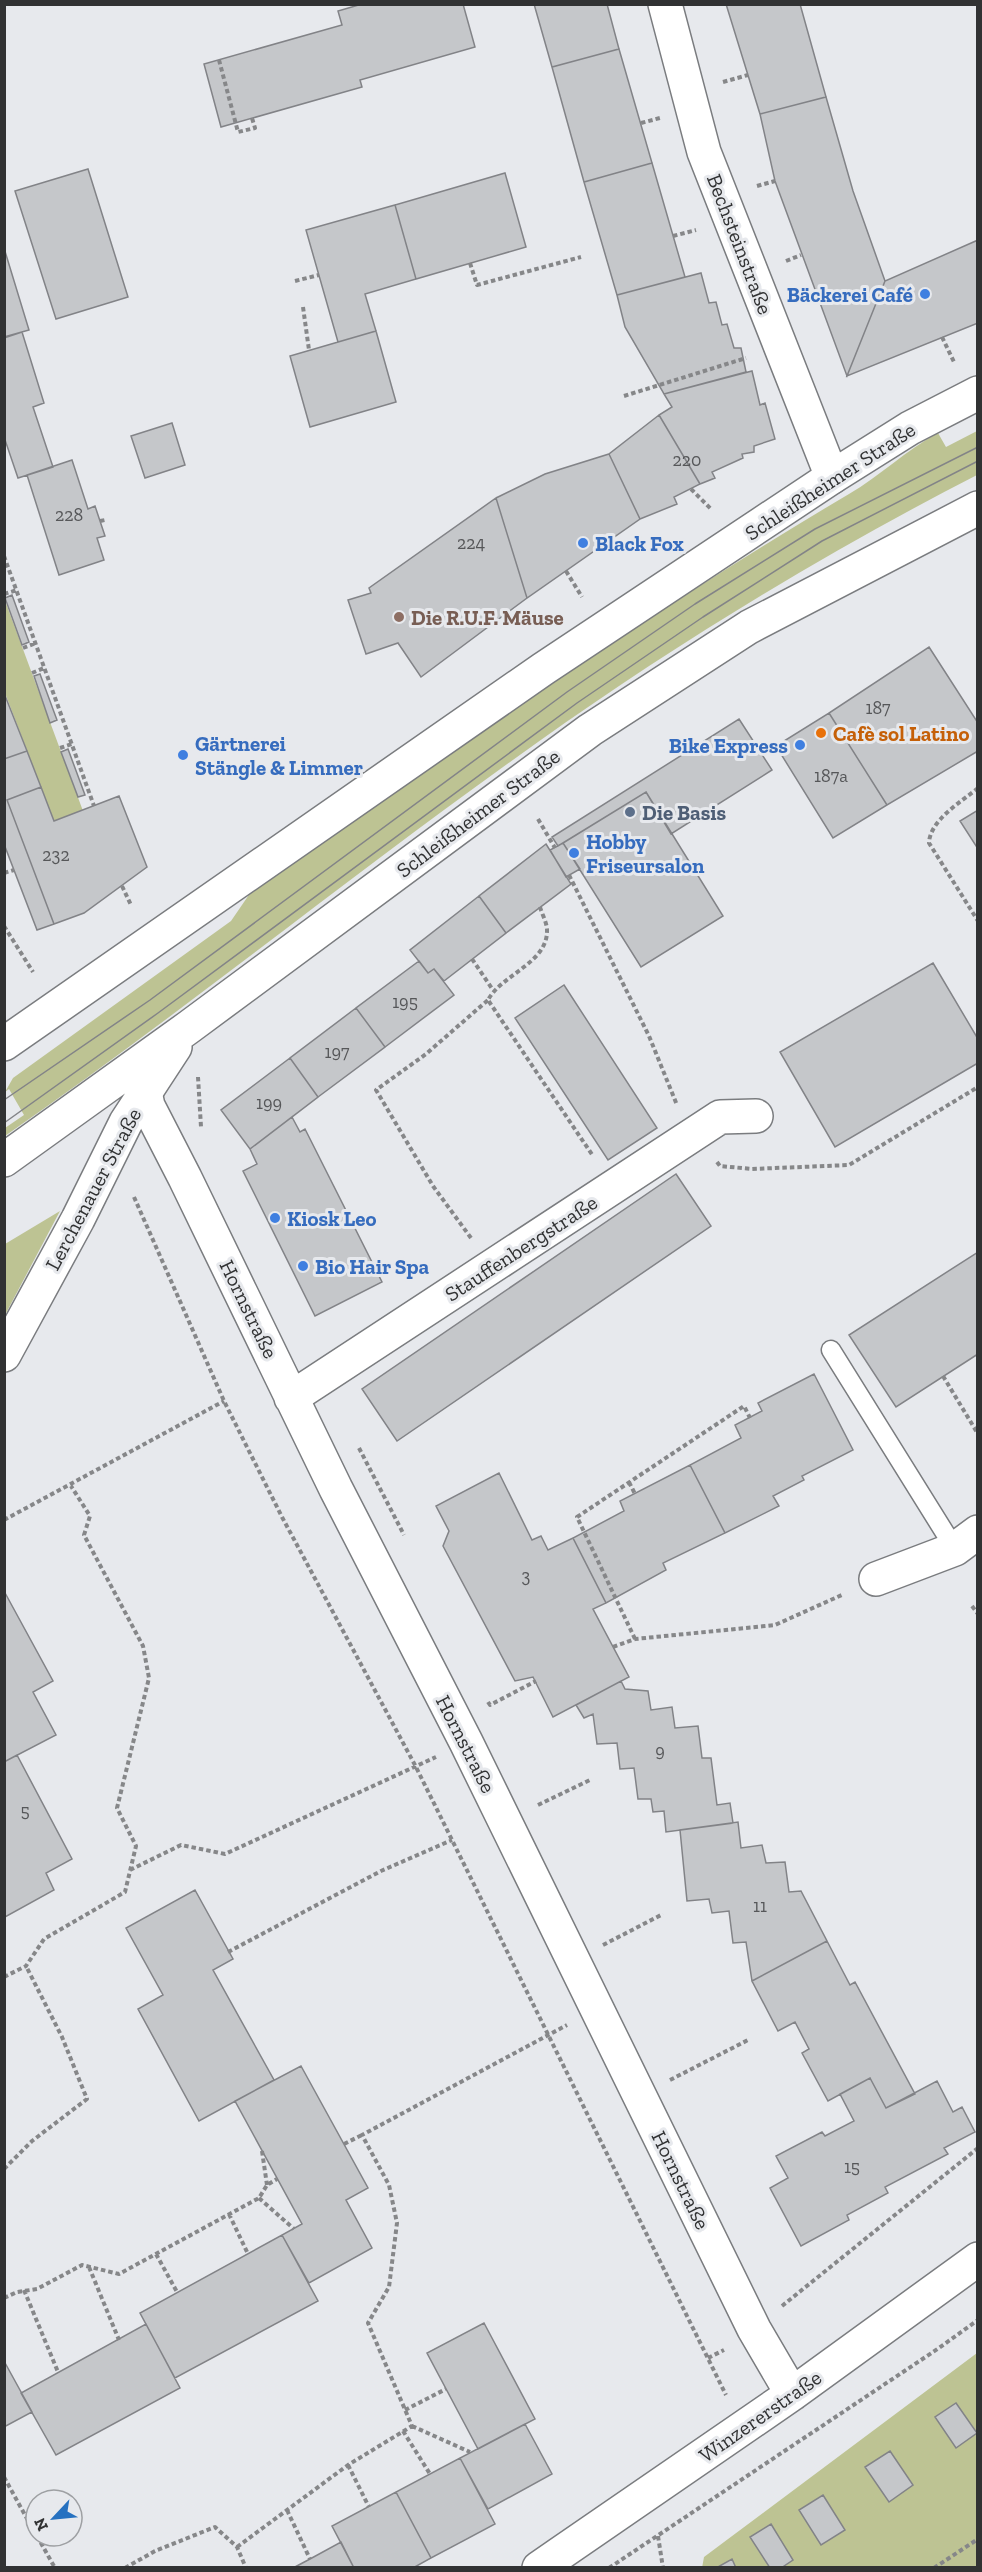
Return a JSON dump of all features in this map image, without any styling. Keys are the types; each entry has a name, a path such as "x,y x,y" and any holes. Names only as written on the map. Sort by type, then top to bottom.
{"street":[{"name":"Bechsteinstraße","path":"665,4 704,152 832,477"},
{"name":"Schleißheimer Straße","path":"4,1044 543,669 832,477 910,428 978,393"},
{"name":"Schleißheimer Straße","path":"4,1160 189,1028 590,730 749,627 978,508"},
{"name":"Lerchenauer Straße","path":"4,1354 78,1219 126,1122 189,1028"},
{"name":"Hornstraße","path":"145,1092 148,1106 181,1169 291,1398 466,1742 754,2329 792,2394"},
{"name":"Stauffenbergstraße","path":"291,1398 720,1117 756,1116"},
{"path":"876,1578 966,1540"},
{"name":"Winzererstraße","path":"539,2568 792,2394 978,2259"}],"lane":[{"path":"831,1350 966,1540"}],"path":[{"path":"219,60 238,132 255,128 252,118"},
{"path":"470,263 477,285 581,257"},
{"path":"295,281 319,275"},
{"path":"303,308 309,350"},
{"path":"942,337 955,365"},
{"path":"624,396 780,347"},
{"path":"692,489 711,510"},
{"path":"100,521 105,520"},
{"path":"4,556 94,806"},
{"path":"566,571 582,597"},
{"path":"4,594 17,590"},
{"path":"23,648 36,643"},
{"path":"32,673 44,668"},
{"path":"60,748 72,744"},
{"path":"978,788 936,825 930,834 929,843 978,921"},
{"path":"538,819 555,848"},
{"path":"4,873 14,870"},
{"path":"569,875 649,1036 681,1116 720,1166 752,1168 849,1165 978,1087"},
{"path":"122,886 131,905"},
{"path":"492,1267 433,1186 376,1089 426,1054 488,1000 493,990 541,952 547,930 540,908"},
{"path":"4,926 33,972"},
{"path":"472,959 493,990"},
{"path":"488,1000 614,1187"},
{"path":"198,1070 201,1126 206,1136"},
{"path":"134,1197 224,1401 282,1516 416,1767 742,2428"},
{"path":"943,1376 978,1434"},
{"path":"4,1520 71,1486 224,1401"},
{"path":"635,1639 577,1517 744,1406 750,1418"},
{"path":"356,1441 404,1536"},
{"path":"629,1482 635,1494"},
{"path":"4,1977 26,1966 44,1939 125,1892 136,1846 117,1808 149,1678 142,1646 84,1535 90,1516 71,1486"},
{"path":"613,1647 635,1639 775,1625 876,1578"},
{"path":"972,1606 978,1614"},
{"path":"484,1694 489,1705 536,1681"},
{"path":"130,1870 181,1845 225,1854 466,1742"},
{"path":"505,1822 590,1780"},
{"path":"228,1952 381,1871 452,1840"},
{"path":"573,1960 663,1914"},
{"path":"4,2169 32,2141 87,2099 62,2037 26,1966"},
{"path":"344,2144 597,2009"},
{"path":"639,2095 750,2039"},
{"path":"362,2135 389,2185 397,2223 389,2288 368,2323 412,2426 470,2452"},
{"path":"708,2358 741,2342 754,2329 978,2148"},
{"path":"262,2151 267,2185"},
{"path":"4,2298 24,2290 37,2289 82,2265 119,2274 259,2198 267,2185 277,2179"},
{"path":"259,2198 294,2229"},
{"path":"228,2214 248,2254"},
{"path":"156,2254 177,2292"},
{"path":"89,2267 119,2340"},
{"path":"24,2290 58,2372"},
{"path":"609,2568 978,2320"},
{"path":"405,2410 446,2388"},
{"path":"237,2547 348,2465 412,2426"},
{"path":"403,2431 430,2474"},
{"path":"348,2465 369,2507"},
{"path":"4,2477 24,2513"},
{"path":"287,2510 310,2559"},
{"path":"125,2568 155,2551 215,2527 237,2547 246,2568"},
{"path":"934,2568 978,2539"},
{"path":"43,2548 55,2568"}],"green space":[{"path":"977,431 977,475 808,568 644,669 591,705 404,840 139,1039 5,1136 5,1128 24,1115 9,1089 5,1092 13,1078 231,921 255,886 623,636 697,587 860,487 926,440 938,433 946,447"},
{"path":"4,598 83,811 54,821 5,693"},
{"path":"60,1211 5,1315 5,1244"},
{"path":"977,2353 977,2567 702,2568 704,2557"}],"building":[{"path":"362,4 463,4 475,47 360,80 362,87 221,127 204,64 342,25 338,11"},
{"path":"534,4 607,4 619,49 552,67"},
{"path":"726,4 800,4 826,97 760,114"},
{"path":"619,49 652,163 584,182 552,67"},
{"path":"826,97 853,191 885,281 847,376 775,181 760,114"},
{"path":"652,163 685,277 617,295 584,182"},
{"path":"88,169 128,297 56,319 15,191"},
{"path":"505,173 526,247 416,279 395,205"},
{"path":"395,205 416,279 365,294 376,331 338,342 306,230"},
{"path":"978,240 978,323 847,376 885,281"},
{"path":"4,248 29,330 4,337"},
{"path":"701,273 709,303 716,302 722,325 727,324 734,348 741,348 746,372 664,394 625,327 617,295"},
{"path":"376,331 396,402 310,427 290,356"},
{"path":"22,332 44,403 33,407 53,467 18,478 4,437 4,338"},
{"path":"752,371 760,405 765,403 775,439 754,446 754,452 742,454 743,458 712,472 715,478 700,484 659,415 672,407 664,394"},
{"path":"659,415 700,484 674,497 677,504 640,519 609,454"},
{"path":"172,423 185,465 145,478 131,436"},
{"path":"609,454 640,519 527,598 496,498 545,474"},
{"path":"72,460 88,509 95,506 105,536 97,538 104,560 59,575 27,475"},
{"path":"496,498 527,598 421,677 398,643 366,654 348,600 371,593 369,588"},
{"path":"12,595 29,642 22,645 5,598"},
{"path":"929,647 978,723 978,751 887,805 829,713"},
{"path":"40,674 57,720 50,723 34,676"},
{"path":"4,693 27,751 4,759"},
{"path":"829,713 887,805 833,838 776,746"},
{"path":"739,719 772,770 671,834 646,792 558,846 552,837"},
{"path":"68,749 85,795 78,797 61,752"},
{"path":"27,751 41,787 7,800 54,924 37,930 4,844 4,759"},
{"path":"41,787 54,821 119,796 147,867 84,913 54,924 7,800"},
{"path":"646,792 723,916 641,967 563,843"},
{"path":"978,810 978,849 960,821"},
{"path":"563,843 580,869 566,877 550,850"},
{"path":"546,844 571,884 506,933 479,896"},
{"path":"479,896 506,933 444,981 434,969 428,973 410,950"},
{"path":"419,961 428,973 434,969 454,995 385,1047 356,1008"},
{"path":"933,963 978,1039 978,1063 835,1147 780,1052"},
{"path":"564,985 657,1128 608,1160 515,1018"},
{"path":"356,1008 385,1047 318,1097 290,1058"},
{"path":"290,1058 318,1097 250,1149 221,1110"},
{"path":"292,1117 300,1132 305,1129 382,1282 315,1316 243,1171 257,1164 250,1149"},
{"path":"676,1174 711,1226 397,1441 362,1389"},
{"path":"978,1252 978,1354 896,1407 849,1335"},
{"path":"814,1374 853,1450 802,1476 804,1480 773,1496 779,1506 725,1533 690,1465 741,1438 735,1425 762,1411 758,1403"},
{"path":"690,1465 725,1533 663,1563 666,1570 606,1603 573,1538 624,1511 620,1501"},
{"path":"499,1473 532,1540 541,1536 548,1550 573,1538 606,1603 593,1609 629,1677 553,1717 533,1677 515,1681 443,1546 449,1531 436,1506"},
{"path":"4,1591 53,1681 33,1692 56,1735 4,1762"},
{"path":"621,1681 625,1689 648,1691 651,1710 672,1707 675,1728 698,1726 702,1758 711,1758 717,1805 730,1803 733,1823 666,1832 664,1811 653,1812 651,1799 638,1799 634,1768 620,1769 617,1743 597,1744 593,1714 584,1718 576,1705"},
{"path":"17,1755 72,1859 46,1873 54,1890 5,1917 4,1762"},
{"path":"738,1822 741,1848 762,1845 766,1863 785,1862 789,1892 801,1891 827,1941 752,1981 746,1942 733,1943 729,1911 712,1913 709,1899 687,1901 680,1830"},
{"path":"195,1890 233,1959 213,1970 274,2080 199,2121 138,2009 163,1995 126,1928"},
{"path":"827,1941 850,1985 855,1982 915,2094 886,2108 870,2078 828,2101 802,2053 809,2049 795,2022 778,2031 752,1981"},
{"path":"301,2066 368,2188 346,2200 372,2248 309,2283 282,2235 302,2224 235,2101"},
{"path":"870,2078 886,2108 937,2081 953,2112 962,2107 975,2132 944,2148 948,2154 885,2187 888,2193 847,2215 849,2220 801,2246 770,2188 788,2178 776,2156 822,2132 825,2136 854,2121 840,2094"},
{"path":"282,2235 318,2301 175,2378 140,2313"},
{"path":"484,2323 535,2419 478,2449 427,2353"},
{"path":"146,2324 180,2388 56,2455 21,2393"},
{"path":"4,2361 32,2412 4,2427"},
{"path":"956,2403 977,2433 956,2448 935,2417"},
{"path":"525,2424 552,2474 488,2509 460,2458"},
{"path":"890,2451 913,2485 889,2502 865,2467"},
{"path":"460,2458 495,2524 431,2558 396,2492"},
{"path":"396,2492 431,2558 413,2568 354,2568 332,2526"},
{"path":"823,2495 845,2530 821,2545 799,2510"},
{"path":"771,2524 793,2560 781,2568 770,2568 750,2537"},
{"path":"341,2542 354,2568 293,2568 310,2559"},
{"path":"732,2559 736,2568 716,2568"}],"tram line":[{"path":"4,1100 150,1000 567,692 695,604 815,529 978,447"},
{"path":"4,1123 158,1013 577,703 703,617 822,541 978,461"}],"place":[{"name":"Bäckerei Café","path":"925,294"},
{"name":"Black Fox","path":"583,543"},
{"name":"Die R.U.F. Mäuse","path":"399,617"},
{"name":"Cafè sol Latino","path":"821,733"},
{"name":"Bike Express","path":"800,745"},
{"name":"Gärtnerei Stängle & Limmer","path":"183,755"},
{"name":"Die Basis","path":"630,812"},
{"name":"Hobby Friseursalon","path":"574,853"},
{"name":"Kiosk Leo","path":"275,1218"},
{"name":"Bio Hair Spa","path":"303,1266"}]}
